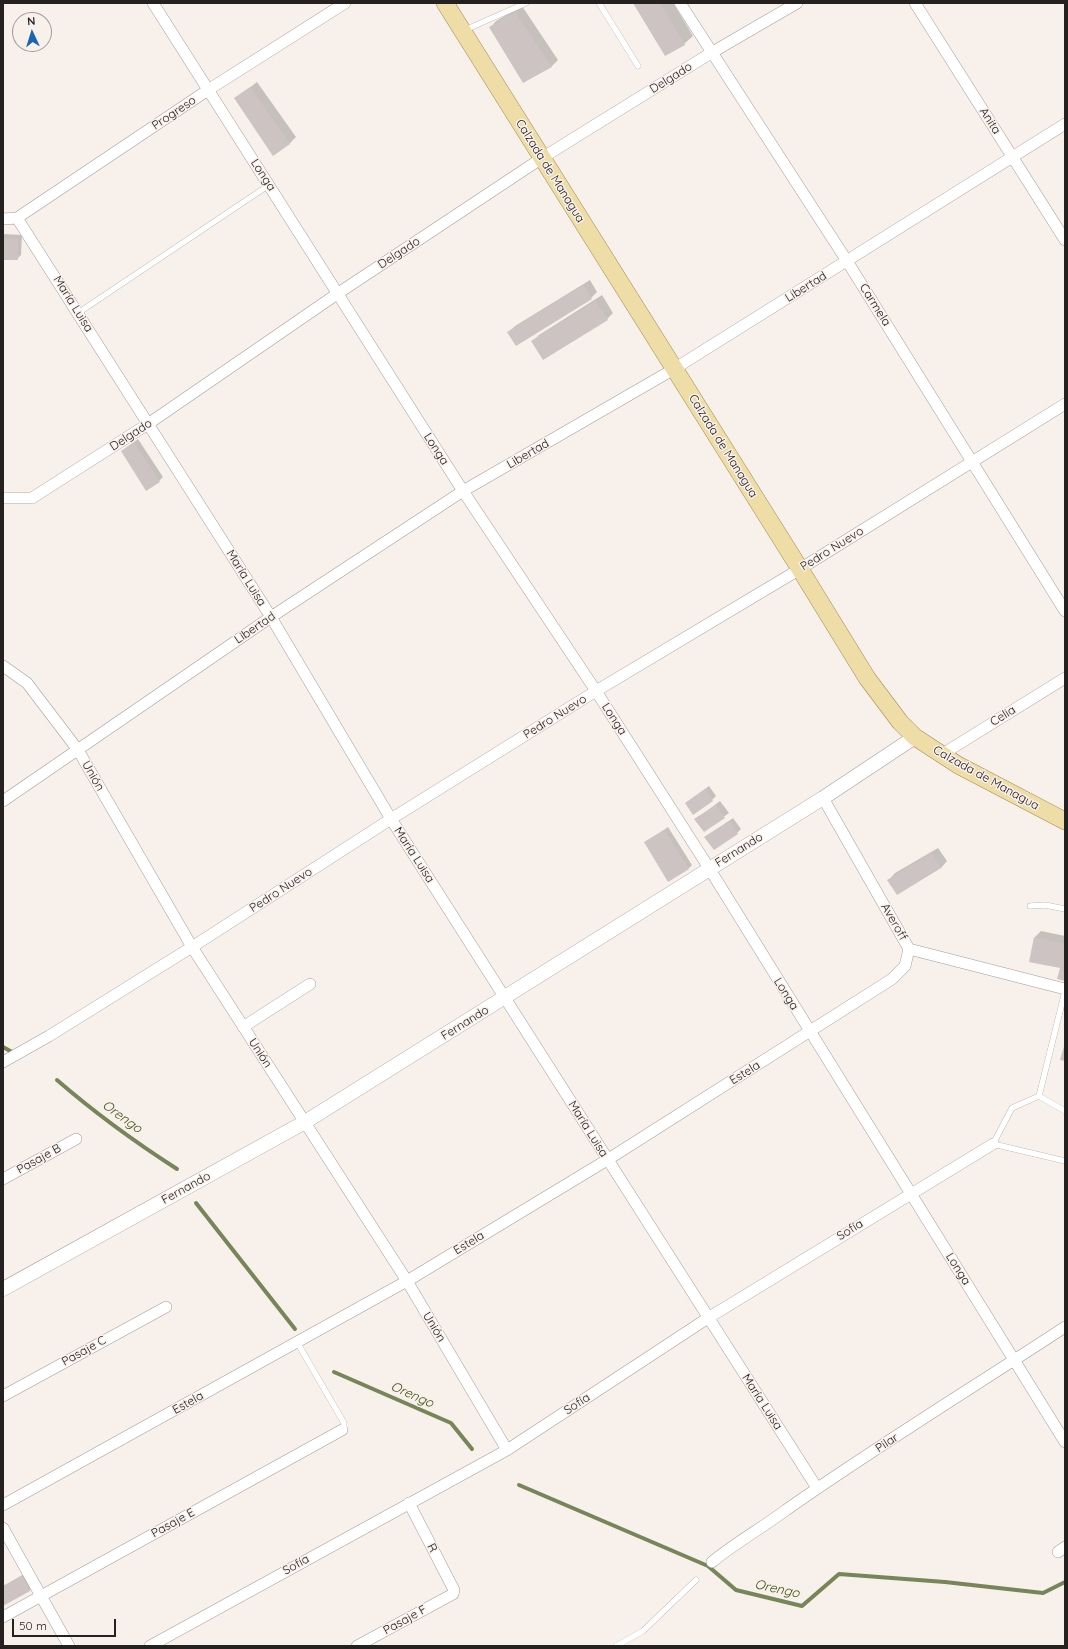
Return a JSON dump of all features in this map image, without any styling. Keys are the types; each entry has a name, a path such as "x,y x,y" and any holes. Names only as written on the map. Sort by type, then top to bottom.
{"main road":[{"name":"Calzada de Managua","path":"445,3 867,678 900,722 915,737 941,755 983,779 1063,817"}],"street":[{"name":"Longa","path":"153,3 463,491 596,691 709,868 1065,1442"},
{"name":"Progreso","path":"3,219 17,218 208,90 345,3"},
{"name":"Carmela","path":"680,3 847,261 1065,610"},
{"name":"Delgado","path":"3,498 32,498 148,424 337,294 542,158 711,53 797,3"},
{"name":"Anita","path":"915,3 1065,240"},
{"name":"Libertad","path":"3,801 270,617 463,491 674,369 1065,124"},
{"name":"María Luisa","path":"17,218 270,617 391,819 607,1160 818,1488"},
{"name":"Pedro Nuevo","path":"3,1062 49,1036 192,947 391,819 596,691 800,569 1065,404"},
{"name":"Unión","path":"3,666 27,683 78,750 192,947 407,1281 507,1450"},
{"name":"Celia","path":"941,755 1065,678"},
{"name":"Fernando","path":"3,1289 304,1122 505,998 709,868 823,798 915,737"},
{"name":"Averoff","path":"823,798 909,949 1065,990"},
{"name":"Estela","path":"3,1505 407,1281 607,1160 810,1032 892,978 905,966 909,949"},
{"path":"243,1027 310,984"},
{"name":"Pasaje B","path":"3,1179 76,1139"},
{"name":"Sofía","path":"150,1646 507,1450 708,1318 992,1144"},
{"name":"Pasaje C","path":"3,1396 166,1307"},
{"name":"Pilar","path":"712,1562 731,1547 769,1523 818,1488 1065,1328"},
{"name":"Pasaje E","path":"3,1617 342,1430"},
{"name":"R","path":"409,1503 454,1590 453,1594"},
{"path":"3,1528 70,1646"},
{"name":"Pasaje F","path":"357,1646 453,1594"}],"lane":[{"path":"462,31 526,3"},
{"path":"598,3 638,66"},
{"path":"78,312 270,185"},
{"path":"1030,906 1045,905 1065,910"},
{"path":"1039,1096 1065,990"},
{"path":"1039,1096 1065,1111"},
{"path":"1039,1096 1012,1108 992,1144 1065,1161"},
{"path":"297,1342 344,1423 342,1430"},
{"path":"616,1646 643,1631 696,1580"}],"building":[{"path":"633,3 660,3 685,45 665,56"},
{"path":"515,12 552,67 523,83 489,27"},
{"path":"250,87 290,144 273,156 234,98"},
{"path":"3,238 18,239 18,260 3,260"},
{"path":"583,285 592,299 516,346 507,332"},
{"path":"596,301 608,320 543,360 531,341"},
{"path":"134,442 160,482 146,491 121,451"},
{"path":"705,789 713,801 693,815 685,803"},
{"path":"716,805 725,818 704,832 694,819"},
{"path":"729,821 738,834 714,850 704,837"},
{"path":"664,830 689,869 668,882 644,842"},
{"path":"932,853 941,868 897,895 887,880"},
{"path":"1034,937 1065,944 1065,981 1057,979 1060,968 1029,962"},
{"path":"1065,1043 1065,1061 1060,1060"},
{"path":"22,1576 30,1591 3,1606 3,1587"}],"waterway":[{"name":"Orengo","path":"3,1047 12,1052"},
{"name":"Orengo","path":"57,1080 116,1127 177,1169"},
{"name":"Orengo","path":"196,1203 295,1329"},
{"name":"Orengo","path":"334,1372 451,1423 472,1449"},
{"name":"Orengo","path":"519,1485 708,1566 736,1590 802,1606 839,1574 945,1582 1043,1593 1065,1582"}]}
